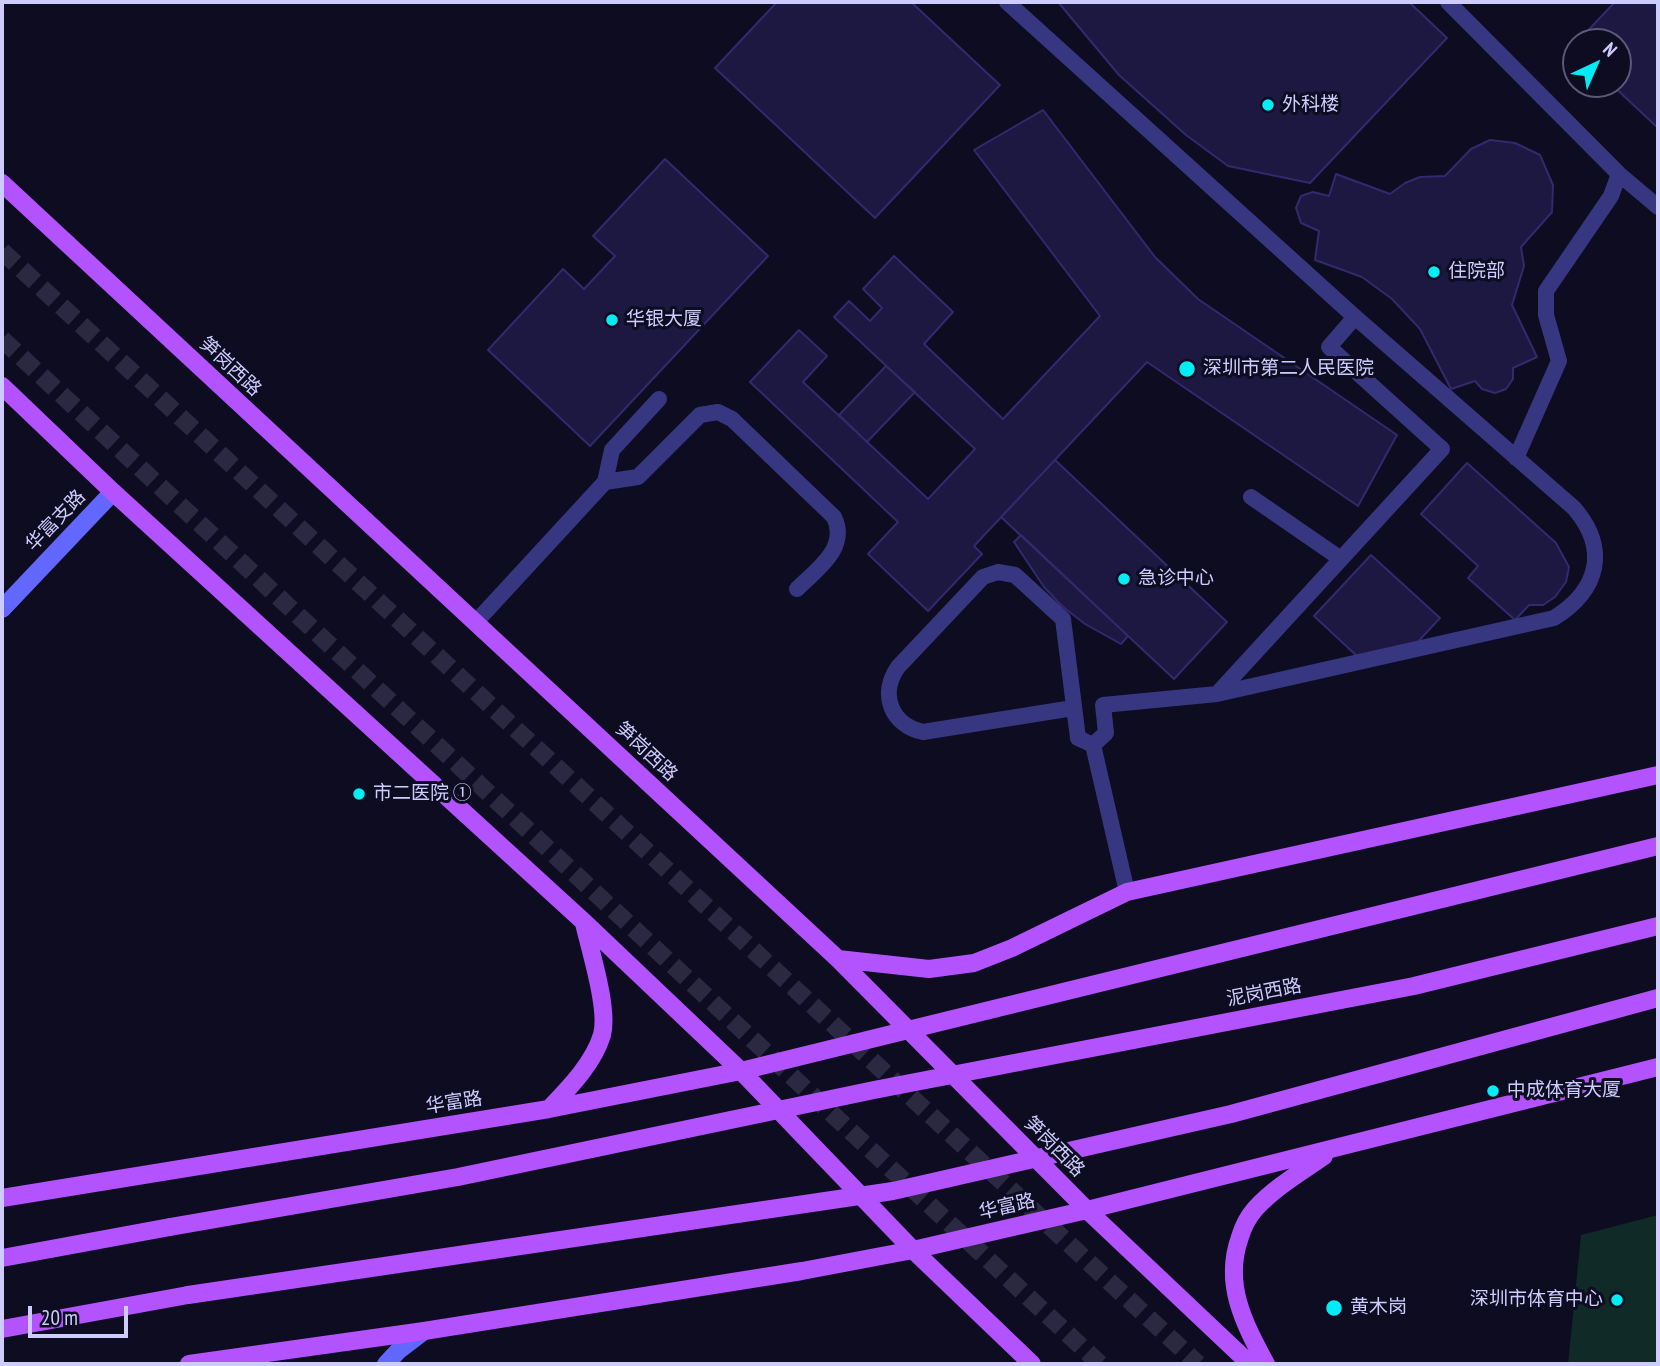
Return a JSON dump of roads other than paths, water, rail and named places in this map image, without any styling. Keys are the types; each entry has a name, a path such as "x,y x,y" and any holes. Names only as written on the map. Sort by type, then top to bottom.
{"main road":[{"name":"笋岗西路","path":"2,183 838,959 1087,1210 1250,1364"},
{"path":"2,386 113,492 584,922 741,1071 913,1250 1032,1364"},
{"path":"838,959 929,970 974,963 1012,948 1127,892 1658,775"},
{"path":"910,1030 1658,846"},
{"path":"549,1110 586,1066 602,1034 603,1006 584,922"},
{"name":"泥岗西路","path":"2,1258 457,1177 874,1090 1414,986 1658,926"},
{"path":"2,1329 188,1295 893,1191 1231,1114 1658,998"},
{"name":"华富路","path":"2,1198 549,1110 741,1071 910,1030"},
{"path":"1087,1210 1658,1067"},
{"path":"1266,1364 1237,1307 1233,1282 1234,1254 1243,1228 1254,1210 1332,1150"},
{"name":"华富路","path":"189,1364 242,1361 802,1272 1087,1210"}],"street":[{"name":"华富支路","path":"2,609 113,492"},
{"path":"386,1364 424,1331"}],"lane":[{"path":"1007,2 1355,317 1574,508 1593,535 1594,568 1588,585 1566,611 1542,622 1217,694 1103,705 1106,733 1093,745"},
{"path":"1448,2 1619,174 1658,207"},
{"path":"1516,458 1559,361 1546,315 1546,291 1611,196 1619,174"},
{"path":"1217,694 1442,449 1329,346 1355,317"},
{"path":"475,623 604,482 611,450 659,399"},
{"path":"604,482 638,477 696,417 715,412 728,416 832,515 838,526 839,539 836,549 797,589"},
{"path":"1251,497 1341,559"},
{"path":"1073,708 923,732 907,727 897,718 891,707 889,686 898,667 983,577 1007,572 1020,578 1063,619 1078,738 1093,745"},
{"path":"1093,745 1127,892"}],"tunnel":[{"path":"2,251 1198,1364"},
{"path":"2,339 1100,1364"}],"place":[{"name":"外科楼","path":"1268,105"},
{"name":"住院部","path":"1434,272"},
{"name":"华银大厦","path":"612,320"},
{"name":"深圳市第二人民医院","path":"1187,369"},
{"name":"急诊中心","path":"1124,579"},
{"name":"市二医院 ①","path":"359,794"},
{"name":"中成体育大厦","path":"1493,1091"},
{"name":"深圳市体育中心","path":"1617,1300"},
{"name":"黄木岗","path":"1334,1308"}]}
